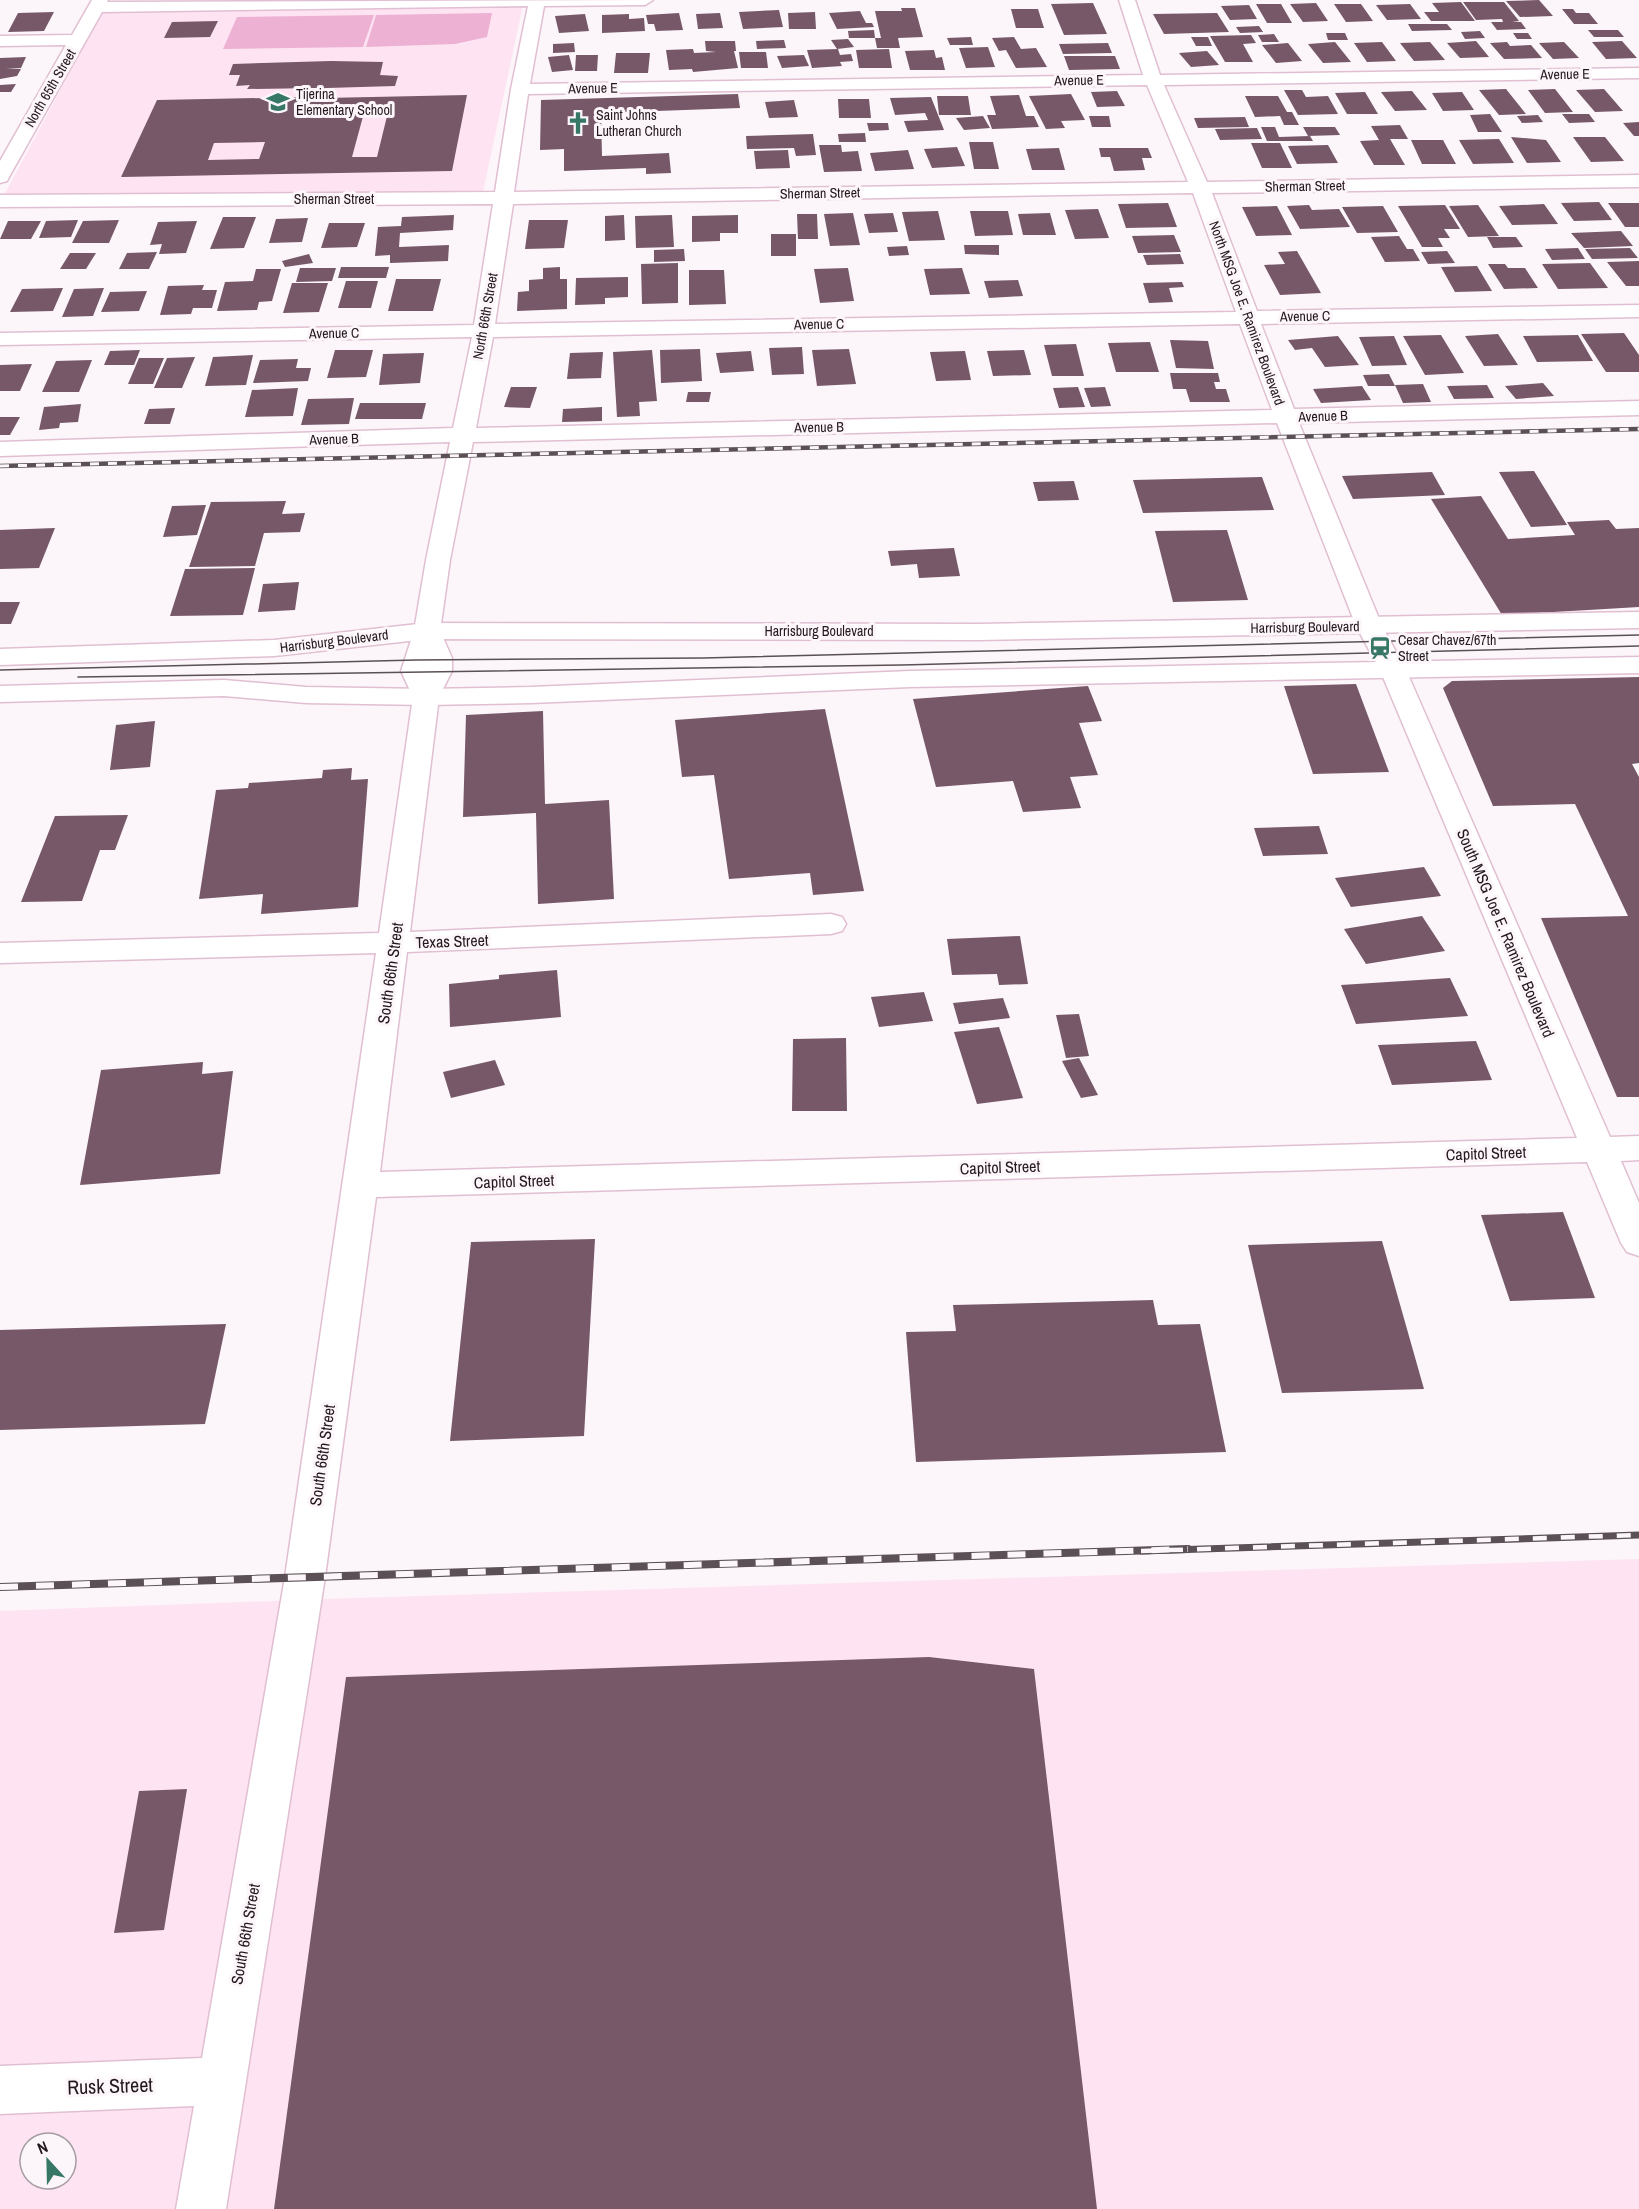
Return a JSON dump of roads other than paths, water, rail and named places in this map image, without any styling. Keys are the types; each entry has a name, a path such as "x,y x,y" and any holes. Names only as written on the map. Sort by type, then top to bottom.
{"street":[{"path":"98,3 645,0"},
{"name":"North MSG Joe E. Ramirez Boulevard","path":"1127,0 1153,79 1200,187 1286,417 1369,626"},
{"name":"North 66th Street","path":"427,630 438,560 484,330 520,89 537,1"},
{"name":"North 65th Street","path":"0,177 98,3"},
{"path":"0,41 78,40"},
{"name":"Avenue E","path":"520,89 1639,73"},
{"name":"Sherman Street","path":"0,201 505,198 1639,181"},
{"name":"Avenue C","path":"0,339 1639,311"},
{"name":"Avenue B","path":"0,449 462,435 1639,408"},
{"name":"Harrisburg Boulevard","path":"0,657 274,648 427,630 979,632 1639,620"},
{"name":"South MSG Joe E. Ramirez Boulevard","path":"1369,626 1393,670 1639,1243"},
{"path":"0,636 302,629 427,630"},
{"name":"South 66th Street","path":"201,2209 220,2081 306,1566 361,1185 426,698 441,671 441,660 427,630"},
{"path":"0,694 224,688 306,695 426,698 910,679 1639,665"},
{"path":"0,713 189,708 306,695"},
{"name":"Texas Street","path":"0,953 394,943 831,924"},
{"name":"Capitol Street","path":"361,1185 1639,1148"},
{"name":"Rusk Street","path":"0,2090 220,2081"}],"tram line":[{"path":"0,670 416,660 703,658 1639,635"},
{"path":"78,677 902,665 1639,646"}],"railway":[{"path":"0,466 1639,429"},
{"path":"1141,1551 1639,1535"},
{"path":"0,1587 1188,1549"}],"place":[{"name":"Tijerina Elementary School","path":"278,102"},
{"name":"Saint Johns Lutheran Church","path":"578,123"},
{"name":"Cesar Chavez/67th Street","path":"1380,648"}]}
